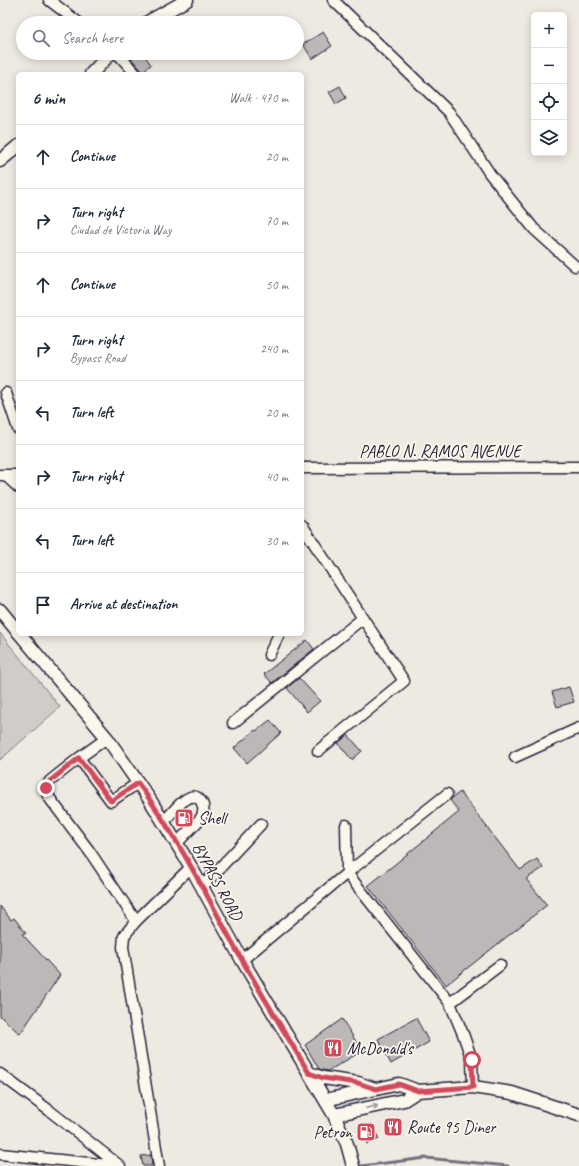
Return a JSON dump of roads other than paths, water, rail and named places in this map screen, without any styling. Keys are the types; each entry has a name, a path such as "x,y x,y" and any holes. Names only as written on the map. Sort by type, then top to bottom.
{"main road":[{"path":"158,16 186,0"},
{"path":"93,72 104,60"},
{"path":"0,161 16,148"},
{"name":"BYPASS ROAD","path":"0,610 16,629"},
{"name":"BYPASS ROAD","path":"22,636 107,738 164,822 242,960 334,1115 347,1144 353,1165"},
{"path":"309,1073 323,1078 358,1083 376,1089"},
{"path":"325,1100 399,1084 418,1091 473,1087 512,1093 579,1115"},
{"path":"334,1115 404,1100 418,1091"}],"street":[{"path":"49,0 70,16"},
{"path":"333,0 449,112 490,174 534,229 575,266"},
{"path":"123,60 134,72"},
{"path":"6,393 16,423"},
{"name":"PABLO N. RAMOS AVENUE","path":"304,468 579,467"},
{"path":"3,475 16,475"},
{"path":"3,475 16,485"},
{"path":"304,528 404,681 318,751"},
{"path":"233,723 363,618"},
{"path":"268,655 278,636"},
{"path":"515,757 579,728"},
{"path":"107,738 50,781 46,788 48,796 90,852 136,921"},
{"path":"79,758 111,801 138,783"},
{"path":"242,960 347,873 447,794"},
{"path":"164,822 187,798 192,796 199,798 203,804 202,818 177,843"},
{"path":"202,887 261,824"},
{"path":"346,825 347,873 450,1003 472,1060 473,1087"},
{"path":"159,1166 123,947 124,936 136,921 190,867"},
{"path":"450,1003 500,965"},
{"path":"0,1074 120,1166"},
{"path":"0,1154 120,1166"}],"waterway":[{"path":"361,1166 426,1158 508,1166"}],"place":[{"name":"Shell","path":"184,818"},
{"name":"McDonald's","path":"333,1048"},
{"name":"Route 95 Diner","path":"393,1127"},
{"name":"Petron","path":"366,1132"}]}
